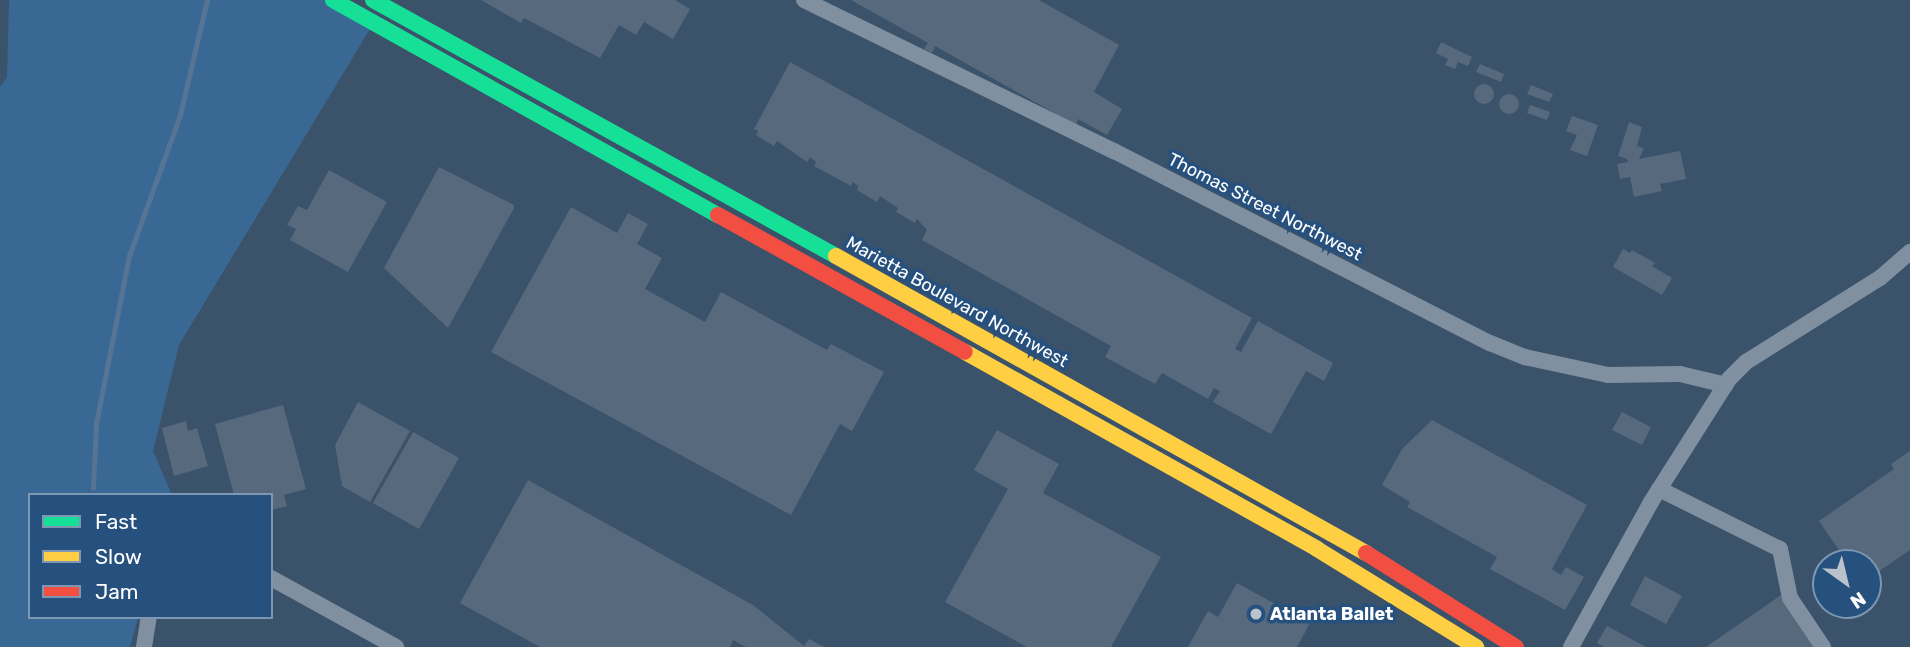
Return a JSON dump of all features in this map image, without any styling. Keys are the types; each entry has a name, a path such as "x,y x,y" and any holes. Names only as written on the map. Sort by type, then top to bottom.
{"main road":[{"path":"332,0 1317,549 1476,647"},
{"name":"Marietta Boulevard Northwest","path":"373,0 1266,495 1415,581 1516,647"}],"street":[{"name":"Thomas Street Northwest","path":"804,0 1114,151 1490,343 1525,357 1608,374 1680,374 1726,384"},
{"path":"1571,647 1659,489 1726,384 1746,362 1880,278 1910,251"},
{"path":"1659,489 1780,549 1790,598 1823,647"},
{"path":"273,579 396,647"},
{"path":"144,647 149,619"}],"shaded area":[{"path":"9,0 326,0 376,19 179,345 153,451 171,493 28,493 28,619 137,619 130,647 0,647 0,87 7,77"}],"building":[{"path":"481,0 675,0 690,9 673,39 644,22 636,35 619,25 600,58 524,18 521,23"},
{"path":"851,0 1039,0 1119,45 1094,92 1122,109 1107,135 1078,119 1076,125 935,46 932,53 924,49 928,43"},
{"path":"1441,42 1472,57 1468,66 1458,62 1455,69 1445,65 1448,59 1436,53"},
{"path":"790,62 1252,318 1235,349 1241,352 1258,321 1333,363 1324,381 1306,371 1271,434 1213,402 1220,391 1214,388 1208,399 1162,373 1155,384 1105,357 1111,346 922,240 927,230 917,219 915,223 896,212 898,208 880,196 877,202 857,190 858,186 853,182 851,186 814,166 816,162 810,157 807,162 777,141 774,146 756,135 758,131 754,129"},
{"path":"1480,64 1504,74 1501,82 1476,72"},
{"path":"1484,84 1491,87 1494,94 1491,101 1484,104 1477,101 1474,94 1477,87"},
{"path":"1531,85 1553,94 1549,102 1527,94"},
{"path":"1509,94 1516,97 1519,104 1516,111 1509,114 1502,111 1499,104 1502,97"},
{"path":"1530,105 1550,112 1547,120 1527,113"},
{"path":"1572,116 1598,125 1587,156 1570,150 1577,135 1566,131"},
{"path":"1629,122 1642,127 1637,146 1644,148 1639,159 1680,151 1686,179 1660,184 1662,191 1634,197 1630,177 1620,179 1617,164 1628,162 1618,156"},
{"path":"439,167 514,205 448,328 384,268"},
{"path":"329,170 387,202 348,272 290,240 296,229 287,225 298,206 307,210"},
{"path":"571,207 617,233 628,213 648,224 637,244 662,258 645,289 705,322 721,292 827,350 831,344 884,372 852,431 840,424 791,515 491,352"},
{"path":"1623,249 1630,253 1632,250 1655,263 1652,266 1672,278 1662,295 1613,267"},
{"path":"358,402 410,431 370,502 342,486 335,445"},
{"path":"283,405 306,489 284,495 287,506 273,510 273,493 233,493 215,424"},
{"path":"1622,412 1651,427 1642,445 1612,430"},
{"path":"1432,420 1587,505 1552,569 1561,575 1566,567 1584,577 1565,610 1490,569 1497,557 1407,507 1410,502 1382,485 1402,449"},
{"path":"186,421 188,431 197,428 208,466 174,476 162,428"},
{"path":"997,430 1059,464 1043,493 1161,557 1111,647 1027,647 945,602 1008,489 974,470"},
{"path":"413,432 459,458 419,529 373,503"},
{"path":"1910,451 1910,550 1882,569 1882,549 1838,549 1819,521 1894,469 1891,464"},
{"path":"528,480 753,605 804,646 809,639 824,647 746,647 733,640 730,647 540,647 460,603"},
{"path":"1645,576 1682,596 1666,624 1630,605"},
{"name":"Atlanta Ballet","path":"1237,583 1310,623 1297,647 1188,647 1208,611 1218,617"},
{"path":"1781,595 1817,647 1706,647"},
{"path":"1607,626 1646,647 1604,647 1597,643"}],"waterway":[{"path":"93,488 96,424 129,256 180,115 207,0"}],"traffic: fast":[{"path":"333,0 718,215"},
{"path":"373,0 836,256"}],"traffic: slow":[{"path":"836,256 1366,553"},
{"path":"965,352 1317,549 1476,647"}],"traffic: jam":[{"path":"718,215 965,352"},
{"path":"1366,553 1516,647"}],"place":[{"name":"Atlanta Ballet","path":"1256,614"}]}
